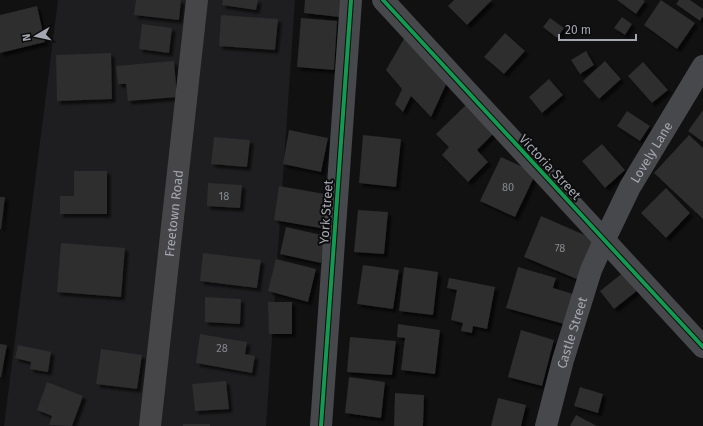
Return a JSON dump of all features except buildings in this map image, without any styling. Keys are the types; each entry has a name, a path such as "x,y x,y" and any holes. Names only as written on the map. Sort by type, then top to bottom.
{"main road":[{"name":"Freetown Road","path":"150,426 197,0"}],"street":[{"name":"York Street","path":"321,426 351,0"},
{"name":"Victoria Street","path":"383,0 703,347"},
{"name":"Lovely Lane","path":"604,241 630,187 703,66"},
{"name":"Castle Street","path":"546,426 563,360 591,270 604,241"}],"shaded area":[{"path":"58,0 295,0 266,426 4,426"}],"cycle path":[{"path":"321,426 351,0"},
{"path":"383,0 703,347"}]}
